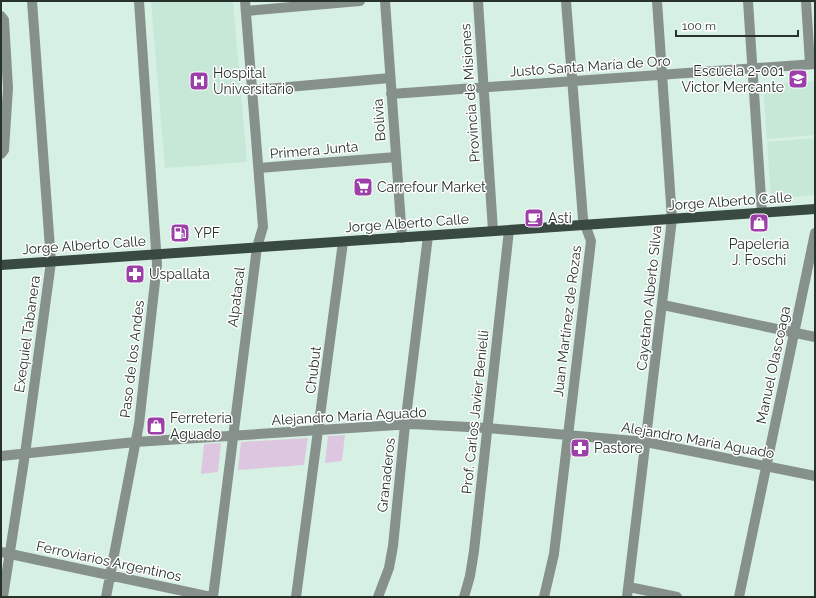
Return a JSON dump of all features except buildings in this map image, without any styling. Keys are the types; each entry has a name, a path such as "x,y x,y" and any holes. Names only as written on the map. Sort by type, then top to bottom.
{"main road":[{"name":"Jorge Alberto Calle","path":"1,265 815,209"}],"street":[{"name":"Exequiel Tabanera","path":"3,597 5,553 25,454 51,262 32,1"},
{"name":"Paso de los Andes","path":"106,597 135,442 157,254 139,1"},
{"path":"245,6 360,1"},
{"name":"Bolivia","path":"385,1 402,238"},
{"name":"Provincia de Misiones","path":"478,1 493,231"},
{"name":"Juan Martínez de Rozas","path":"544,597 554,554 591,241 585,225 566,1"},
{"name":"Cayetano Alberto Silva","path":"628,592 672,219 657,1"},
{"path":"748,1 762,213"},
{"path":"806,1 813,64"},
{"name":"Alpatacal","path":"212,597 256,248 263,227 245,6"},
{"path":"1,16 4,20 8,88 4,150 1,154"},
{"name":"Justo Santa María de Oro","path":"391,94 813,64"},
{"path":"253,90 390,78"},
{"name":"Primera Junta","path":"259,168 396,157"},
{"name":"Prof. Carlos Javier Benielli","path":"464,597 472,566 509,230"},
{"name":"Manuel Olascoaga","path":"739,597 815,233"},
{"name":"Granaderos","path":"378,597 389,568 392,553 405,424 428,236"},
{"name":"Chubut","path":"296,597 343,242"},
{"path":"663,305 815,337"},
{"name":"Alejandro María Aguado","path":"1,456 135,442 405,424 487,428 646,442 815,476"},
{"name":"Ferroviarios Argentinos","path":"5,553 212,597"},
{"path":"628,592 677,597"}],"shaded area":[{"name":"Hospital Universitario","path":"151,1 233,1 247,162 165,168"},
{"path":"815,81 815,135 767,139 763,84"},
{"path":"815,138 815,195 771,199 767,142"},
{"path":"345,435 342,461 325,463 328,436"},
{"path":"308,438 304,465 238,470 241,442"},
{"path":"221,443 218,472 201,474 204,444"}],"place":[{"name":"Escuela 2-001 Victor Mercante","path":"798,79"},
{"name":"Hospital Universitario","path":"199,81"},
{"name":"Carrefour Market","path":"363,187"},
{"name":"Asti","path":"534,218"},
{"name":"Papeleria J. Foschi","path":"759,223"},
{"name":"YPF","path":"180,233"},
{"name":"Uspallata","path":"135,274"},
{"name":"Ferreteria Aguado","path":"156,426"},
{"name":"Pastore","path":"580,448"}]}
